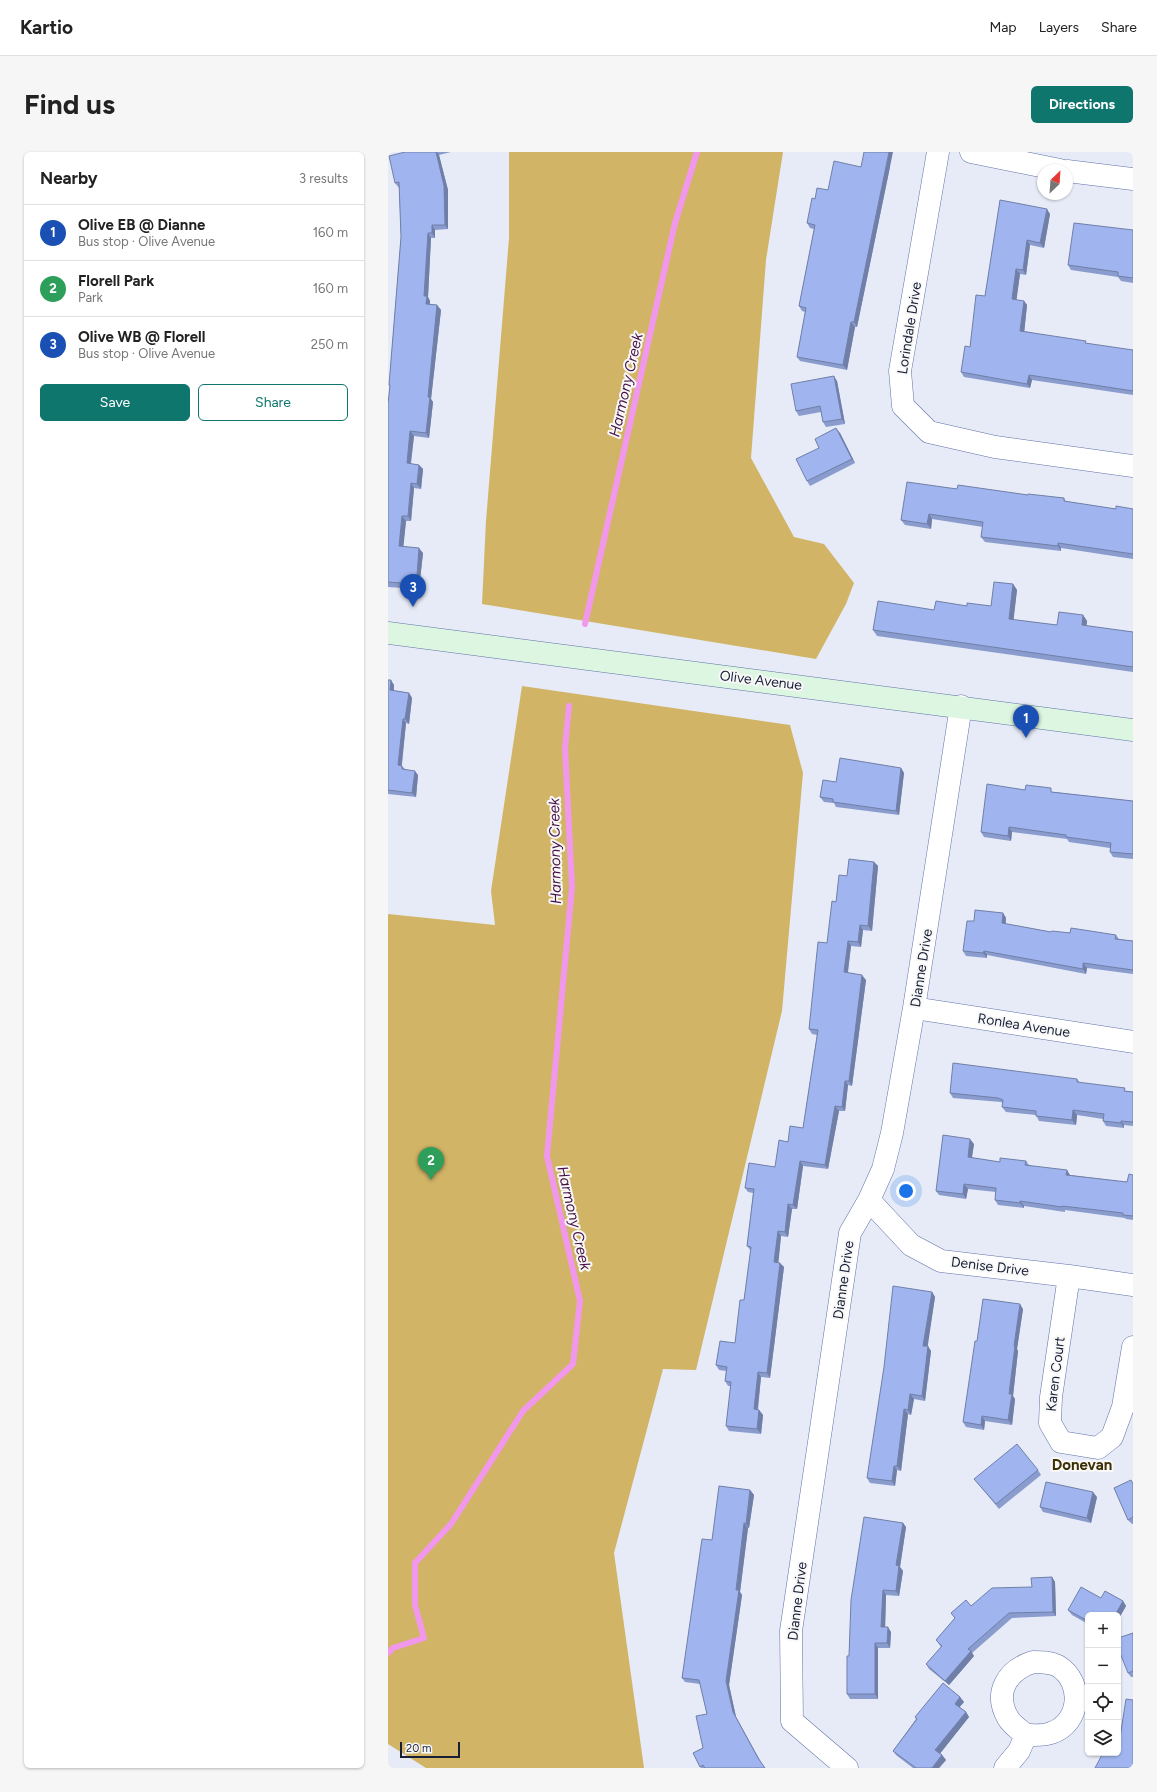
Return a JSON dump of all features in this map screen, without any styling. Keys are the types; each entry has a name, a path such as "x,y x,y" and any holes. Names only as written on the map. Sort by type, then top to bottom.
{"main road":[{"name":"Olive Avenue","path":"388,633 961,706 1133,730"}],"street":[{"name":"Lorindale Drive","path":"938,152 900,371 903,406 928,432 995,447 1133,466"},
{"path":"971,152 1037,165"},
{"path":"1073,172 1133,179"},
{"name":"Dianne Drive","path":"847,1768 792,1721 791,1631 850,1233 869,1200 883,1169 892,1133 914,1008 961,706"},
{"name":"Ronlea Avenue","path":"914,1008 1133,1042"},
{"name":"Denise Drive","path":"869,1200 911,1245 941,1261 1133,1285"},
{"name":"Karen Court","path":"1069,1276 1051,1397 1050,1423 1061,1442 1098,1448 1112,1437 1123,1407 1133,1347"},
{"path":"1005,1768 1020,1751 1026,1735"}],"shaded area":[{"path":"509,152 783,152 766,260 751,458 794,537 824,544 854,583 846,604 816,659 482,604 486,521 509,238"},
{"path":"522,686 790,725 803,773 782,1011 696,1370 663,1369 614,1553 644,1768 426,1768 388,1744 388,914 495,925 491,891"}],"building":[{"path":"405,152 436,152 444,186 445,225 432,225 432,233 428,233 424,296 427,296 426,304 437,305 428,397 430,397 426,433 410,431 407,463 419,465 417,484 411,483 408,516 402,516 399,546 419,548 417,575 415,575 414,584 388,582 388,404 401,237 399,182 395,183 389,156"},
{"path":"864,152 889,152 854,322 851,322 843,365 797,357 806,308 799,306 815,225 807,223 812,198 815,199 817,188 828,190 834,161 861,167"},
{"path":"1000,200 1047,209 1040,243 1027,240 1023,270 1016,269 1012,299 1024,301 1020,331 1133,350 1133,391 1029,375 1027,384 961,372 965,346 970,347 976,295 985,296"},
{"path":"1074,223 1133,230 1133,278 1118,276 1118,272 1068,265"},
{"path":"834,376 842,419 823,422 820,406 796,411 791,384"},
{"path":"836,428 852,459 807,481 796,459 819,448 815,439"},
{"path":"907,482 957,489 958,485 1028,495 1064,498 1064,501 1116,509 1116,506 1133,509 1133,554 1058,543 1058,546 981,537 983,522 929,514 927,524 901,520"},
{"path":"994,582 1013,584 1009,619 1057,625 1059,612 1083,615 1082,625 1133,632 1133,667 873,630 878,601 934,610 936,601 967,606 967,603 991,606"},
{"path":"388,680 391,680 390,690 409,693 405,719 403,719 398,765 402,766 402,769 415,771 412,793 388,790"},
{"path":"840,758 901,768 896,811 833,802 833,799 820,797 823,780 836,782"},
{"path":"987,784 1025,790 1026,785 1051,788 1051,792 1133,801 1133,854 1110,852 1111,843 1066,837 1066,835 1009,827 1008,836 981,832"},
{"path":"849,859 874,862 868,926 860,925 858,942 848,941 844,972 862,975 849,1081 845,1081 842,1107 835,1106 825,1165 800,1161 793,1205 788,1204 785,1232 778,1231 774,1262 780,1263 767,1373 758,1372 754,1409 759,1410 757,1429 726,1426 731,1382 725,1381 727,1367 716,1365 720,1341 735,1343 740,1300 744,1300 751,1247 747,1246 754,1189 745,1188 749,1163 775,1167 779,1140 788,1142 790,1126 803,1128 818,1030 809,1029 818,942 827,943 832,901 836,902 839,875 847,876"},
{"path":"975,910 1003,913 1002,923 1051,932 1070,933 1071,928 1116,935 1115,939 1133,941 1133,970 1083,963 1083,969 984,951 983,953 963,951 967,921 974,921"},
{"path":"953,1063 1077,1079 1077,1082 1125,1088 1124,1091 1133,1092 1133,1122 1121,1121 1121,1123 1103,1121 1104,1114 1073,1110 1072,1120 1036,1116 1036,1111 1002,1107 1003,1100 998,1098 950,1093"},
{"path":"943,1135 970,1139 968,1157 1000,1162 1000,1158 1026,1161 1025,1165 1067,1170 1066,1175 1127,1182 1129,1174 1133,1175 1133,1216 1123,1215 1123,1213 1020,1201 1020,1203 995,1200 996,1188 964,1184 963,1194 936,1191"},
{"path":"893,1286 932,1292 923,1346 928,1346 922,1396 910,1394 908,1410 904,1409 897,1466 894,1466 892,1481 867,1478 884,1367"},
{"path":"983,1299 1020,1304 1009,1394 1012,1394 1008,1420 982,1416 981,1425 963,1422"},
{"path":"1017,1444 1038,1470 996,1504 974,1479"},
{"path":"1131,1480 1133,1484 1133,1517 1128,1520 1114,1488"},
{"path":"1046,1482 1093,1492 1087,1518 1040,1507"},
{"path":"719,1486 750,1490 746,1524 744,1523 736,1590 739,1590 726,1681 733,1712 765,1768 705,1768 703,1765 700,1767 693,1753 703,1748 696,1716 707,1714 699,1680 682,1678 702,1539 712,1540"},
{"path":"864,1517 903,1523 896,1565 899,1566 896,1591 883,1590 881,1627 888,1627 887,1643 875,1643 875,1694 847,1694 847,1656 849,1656 851,1600"},
{"path":"1052,1577 1053,1612 1009,1613 968,1649 971,1651 945,1681 926,1664 942,1646 936,1640 955,1618 951,1613 966,1600 971,1606 992,1588 1032,1587 1031,1578"},
{"path":"1081,1587 1101,1598 1105,1591 1123,1601 1117,1612 1085,1612 1085,1619 1068,1610"},
{"path":"1133,1633 1133,1671 1128,1673 1121,1656 1121,1637"},
{"path":"943,1683 960,1697 955,1704 966,1712 935,1750 942,1755 932,1768 916,1768 893,1751 917,1719 915,1717"},
{"path":"1126,1699 1133,1700 1133,1768 1095,1768 1101,1756 1121,1756 1121,1731"}],"waterway":[{"name":"Harmony Creek","path":"585,624 675,223 697,152"},
{"name":"Harmony Creek","path":"388,1653 393,1648 424,1638 415,1605 415,1563 451,1524 523,1411 573,1364 580,1301 547,1156 572,887 565,748 569,706"}],"place":[{"name":"Olive WB @ Florell","path":"413,607"},
{"name":"Olive EB @ Dianne","path":"1026,738"},
{"name":"Florell Park","path":"431,1180"}],"district":[{"name":"Donevan","path":"1082,1465"}]}
